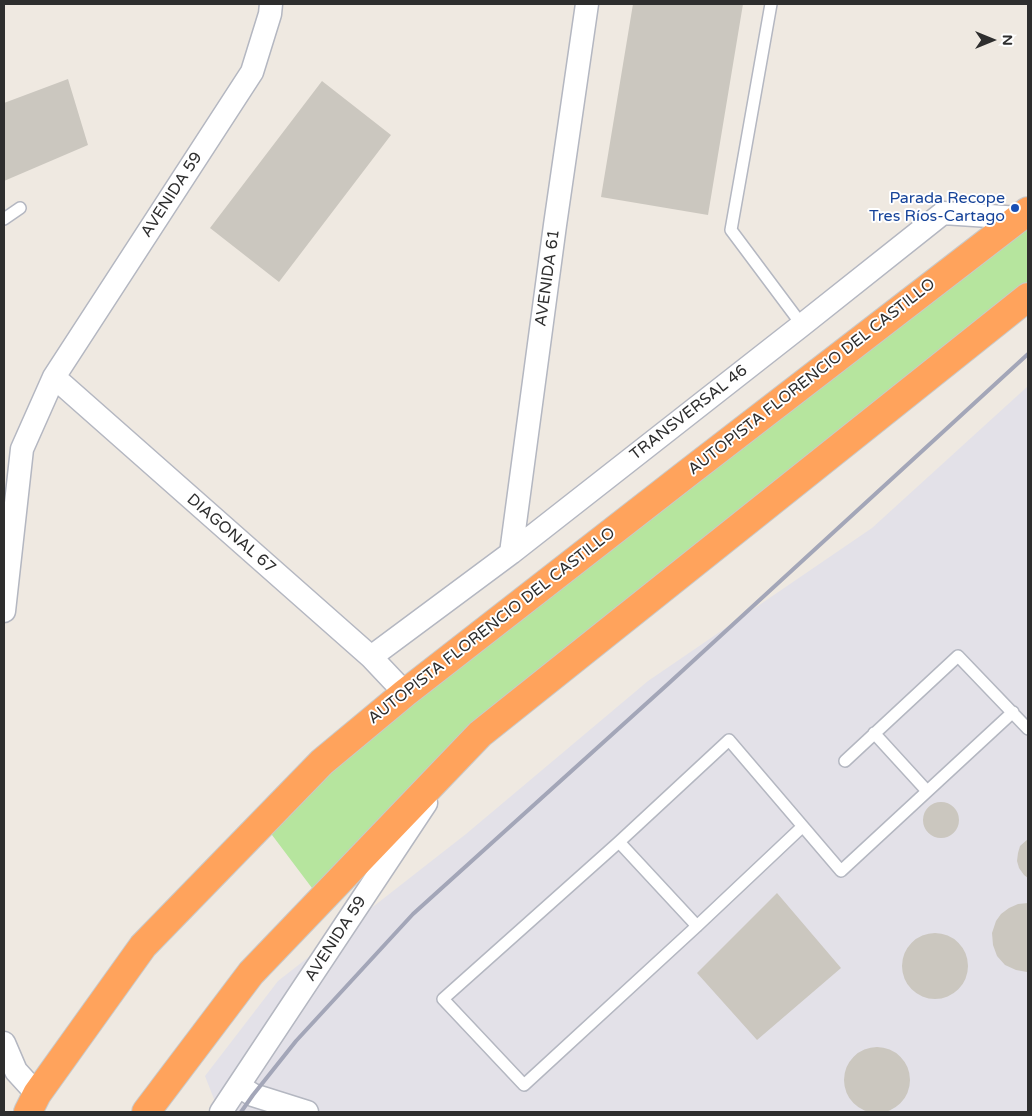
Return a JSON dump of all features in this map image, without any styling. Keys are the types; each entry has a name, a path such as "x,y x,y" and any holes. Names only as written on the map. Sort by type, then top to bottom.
{"highway":[{"name":"AUTOPISTA FLORENCIO DEL CASTILLO","path":"33,1103 144,946 322,762 405,693 1024,214"},
{"path":"146,1112 251,973 480,734 1028,297"}],"street":[{"name":"AVENIDA 59","path":"4,611 22,448 54,378 252,72 272,4"},
{"name":"AVENIDA 61","path":"511,553 555,225 588,4"},
{"name":"TRANSVERSAL 46","path":"371,658 511,553 942,213 1024,214"},
{"name":"DIAGONAL 67","path":"54,378 371,658 405,693"},
{"name":"AVENIDA 59","path":"221,1112 450,766"},
{"path":"4,1043 10,1074 33,1103"},
{"path":"239,1086 253,1095 307,1112"}],"lane":[{"path":"770,4 730,230 802,325"},
{"path":"4,219 20,208"},
{"path":"845,760 958,656 1028,729"},
{"path":"802,826 524,1086 443,999 619,842 729,740 841,871 1012,712"},
{"path":"874,733 927,792"},
{"path":"619,842 696,926"}],"shaded area":[{"path":"1028,386 1028,1112 219,1112 205,1076 278,981 466,834 648,681 872,528"}],"green space":[{"path":"1028,213 1028,297 480,734 321,900 263,823"}],"building":[{"path":"633,4 743,4 708,215 601,197"},
{"path":"68,79 88,145 4,181 4,103"},
{"path":"322,81 391,135 279,282 210,228"},
{"path":"941,802 948,803 954,807 958,813 958,827 954,833 948,837 941,838 934,837 928,833 924,827 923,820 924,813 928,807 934,803"},
{"path":"1028,839 1028,878 1019,868 1017,861 1020,846"},
{"path":"777,893 841,968 757,1040 697,973"},
{"path":"1028,903 1027,972 1005,965 997,956 993,945 992,933 996,921 1001,914 1018,904"},
{"path":"935,933 948,936 958,943 965,953 968,966 965,979 958,989 948,996 935,999 922,996 912,989 905,979 902,966 905,953 912,943 922,936"},
{"path":"877,1047 890,1050 900,1057 907,1067 910,1080 907,1093 900,1103 890,1110 877,1113 864,1110 854,1103 847,1093 844,1080 847,1067 854,1057 864,1050"}],"railway":[{"path":"241,1112 296,1041 413,914 668,684 1028,354"}],"place":[{"name":"Parada Recope Tres Ríos-Cartago","path":"1015,208"}]}
